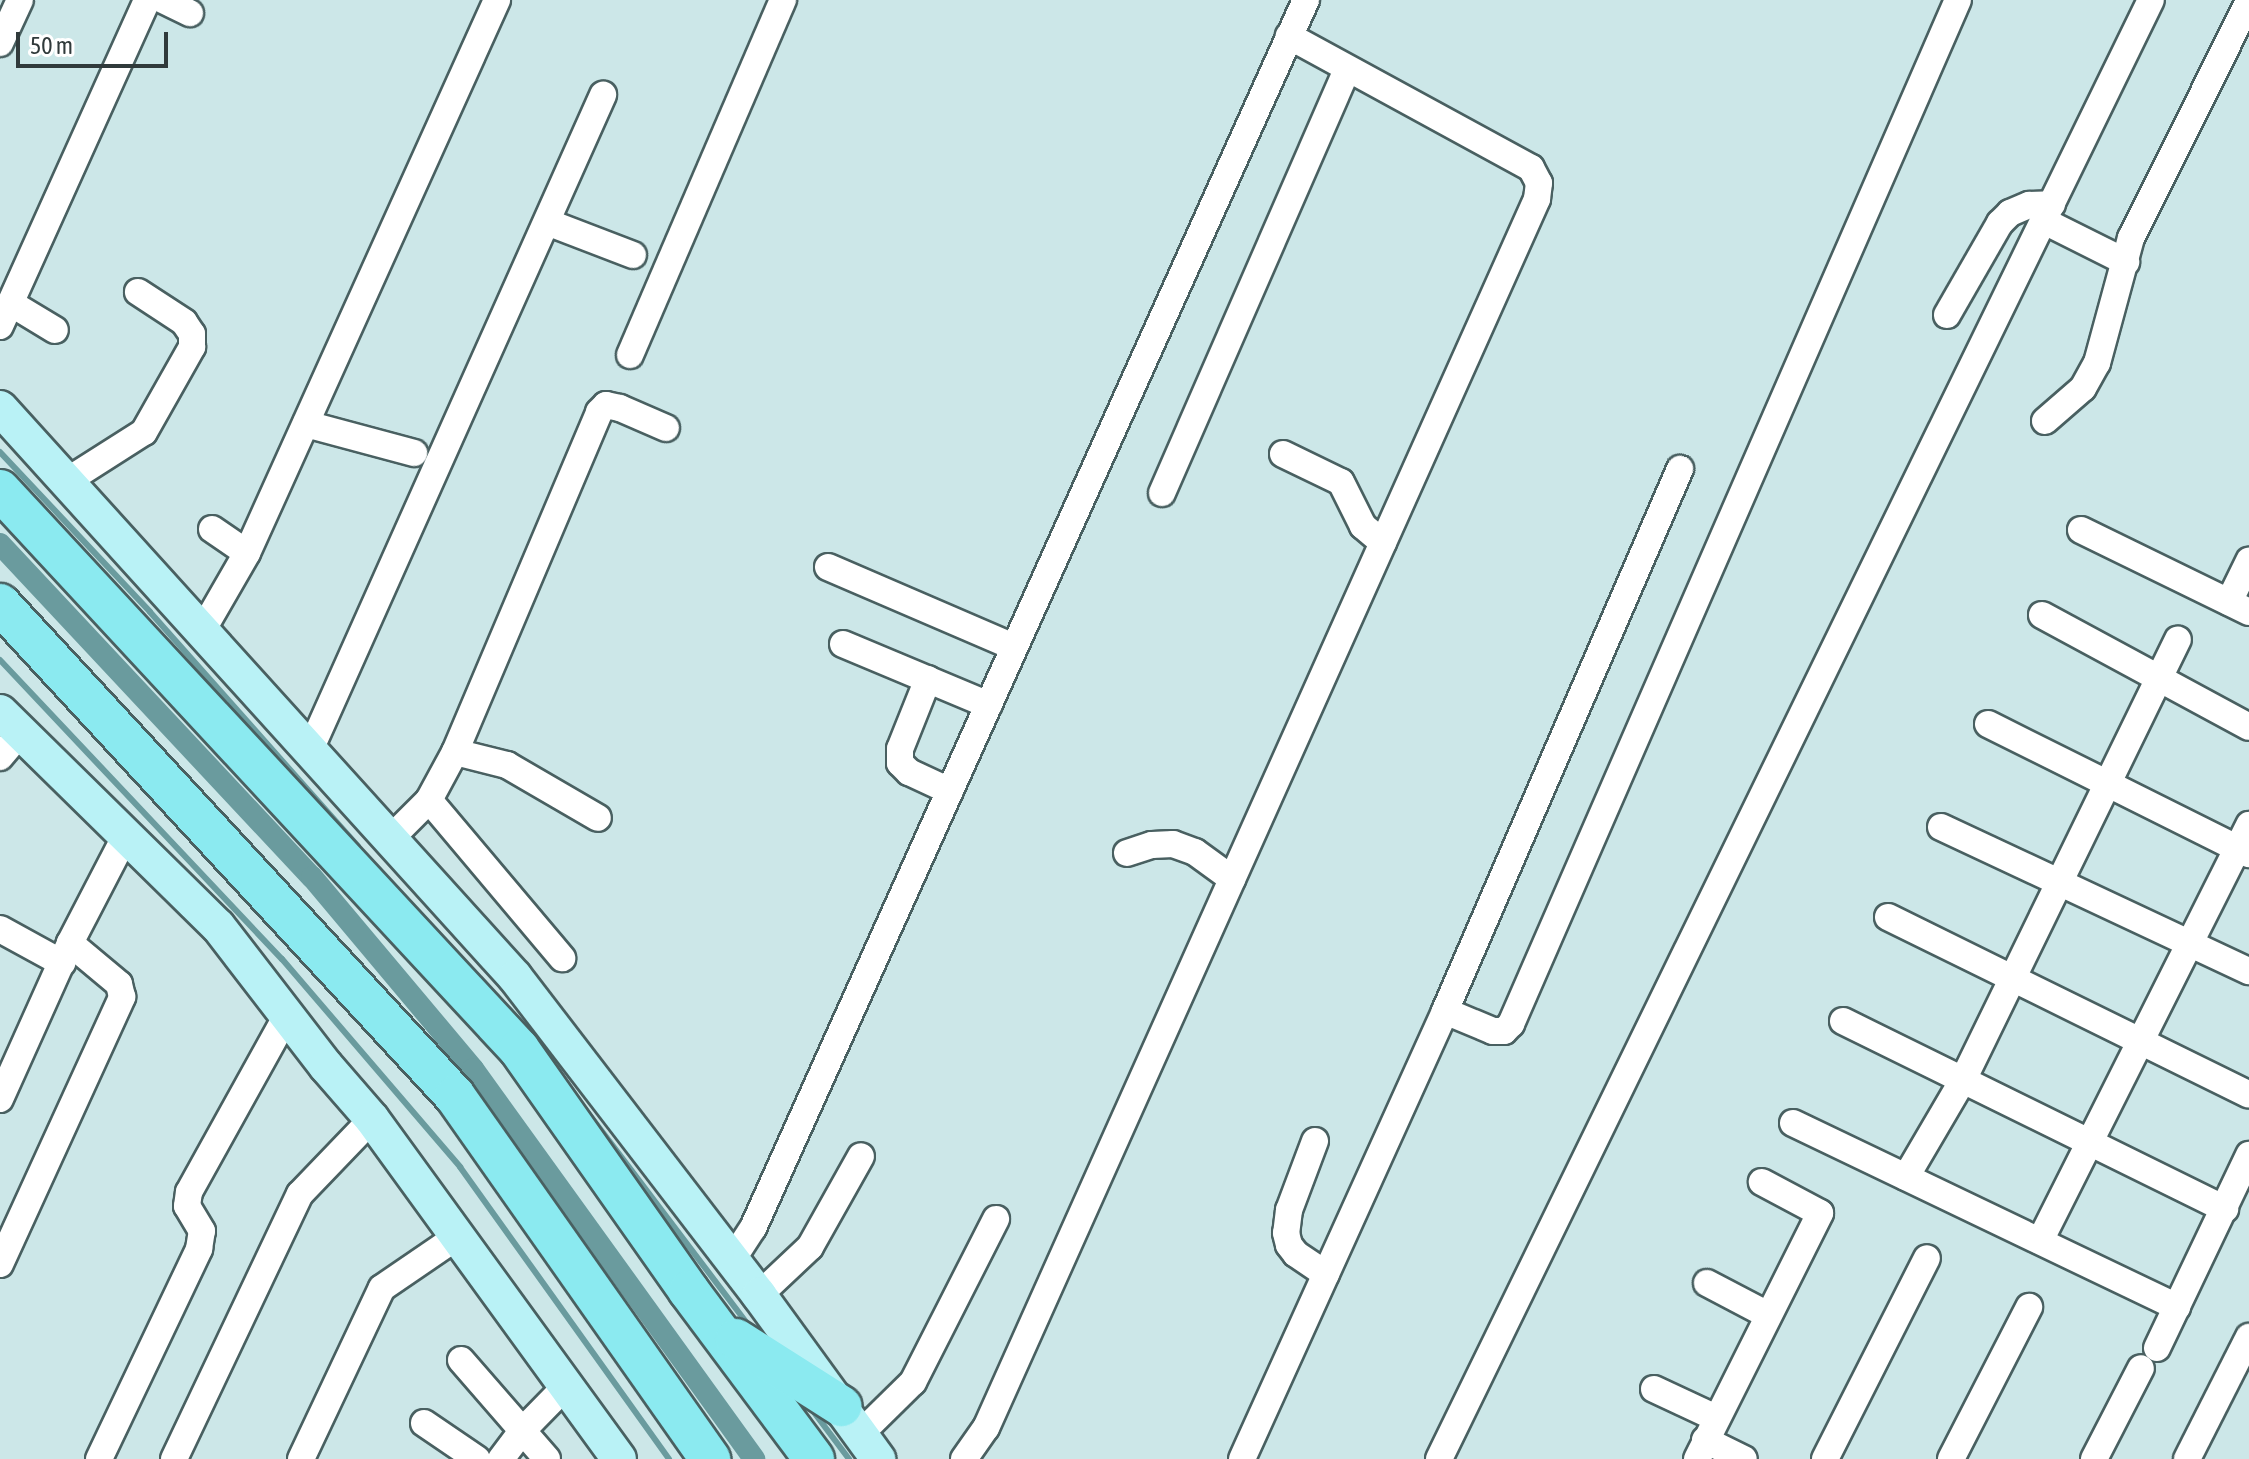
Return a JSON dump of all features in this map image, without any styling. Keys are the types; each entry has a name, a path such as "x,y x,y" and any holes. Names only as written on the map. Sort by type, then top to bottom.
{"highway":[{"path":"0,490 519,1049 814,1459"},
{"path":"0,604 455,1096 710,1459"},
{"path":"719,1328 860,1433"}],"main road":[{"path":"0,408 515,977 759,1295 860,1433"},
{"path":"7,734 126,835 218,926 372,1119 619,1459"}],"street":[{"path":"0,43 20,0"},
{"path":"55,330 6,315 147,0"},
{"path":"163,0 190,13"},
{"path":"202,631 247,553 497,0"},
{"path":"630,355 783,0"},
{"path":"734,1257 753,1228 1306,0"},
{"path":"1445,1011 1493,1031 1504,1031 1511,1024 1958,0"},
{"path":"1439,1459 2151,0"},
{"path":"2045,421 2083,388 2097,363 2131,238 2249,1"},
{"path":"964,1459 986,1428 1537,199 1539,183 1531,168 1289,36"},
{"path":"1162,493 1347,70"},
{"path":"310,750 603,95"},
{"path":"1947,315 2000,223 2010,213 2029,205 2048,213 2126,262"},
{"path":"547,222 633,255"},
{"path":"67,481 144,432 192,347 192,334 184,322 138,292"},
{"path":"390,839 429,800 455,752 599,412 606,405 620,408 666,428"},
{"path":"306,424 414,453"},
{"path":"1283,454 1341,482 1350,493 1363,526 1383,543"},
{"path":"1242,1459 1445,1011 1680,469"},
{"path":"212,529 247,553"},
{"path":"2081,530 2239,607 2249,561"},
{"path":"828,567 1014,647"},
{"path":"2042,615 2249,727"},
{"path":"1906,1177 1963,1080 2178,640"},
{"path":"843,644 989,705"},
{"path":"928,679 900,749 900,763 909,772 950,791"},
{"path":"1988,724 2107,783 2245,842 2140,1041 2040,1241"},
{"path":"455,752 507,765 598,818"},
{"path":"429,800 562,958"},
{"path":"1941,827 2249,971"},
{"path":"0,1099 7,1062 126,835"},
{"path":"1127,853 1152,845 1173,844 1195,852 1232,879"},
{"path":"1888,917 2249,1095"},
{"path":"0,929 66,953 119,984 122,997 0,1264"},
{"path":"99,1459 199,1249 202,1231 187,1206 189,1192 287,1015"},
{"path":"1843,1021 2225,1209"},
{"path":"174,1459 300,1194 372,1119"},
{"path":"1793,1123 2177,1307"},
{"path":"1315,1141 1289,1210 1286,1233 1289,1245 1296,1254 1326,1274"},
{"path":"2157,1348 2249,1155"},
{"path":"759,1295 810,1247 861,1156"},
{"path":"1706,1439 1820,1213 1762,1182"},
{"path":"860,1433 913,1382 996,1219"},
{"path":"301,1459 382,1288 458,1236"},
{"path":"1825,1459 1927,1258"},
{"path":"1707,1283 1768,1315"},
{"path":"1951,1459 2029,1307"},
{"path":"2187,1459 2249,1337"},
{"path":"461,1360 547,1459"},
{"path":"2094,1459 2141,1368"},
{"path":"501,1459 521,1432 566,1386"},
{"path":"1654,1389 1706,1439 1744,1459"},
{"path":"424,1423 477,1459"}],"waterway":[{"path":"0,452 150,612 358,846"},
{"path":"0,544 312,877 473,1069 754,1459"},
{"path":"0,660 282,959 460,1167 669,1459"},
{"path":"585,1109 749,1326"},
{"path":"810,1407 849,1459"}]}
